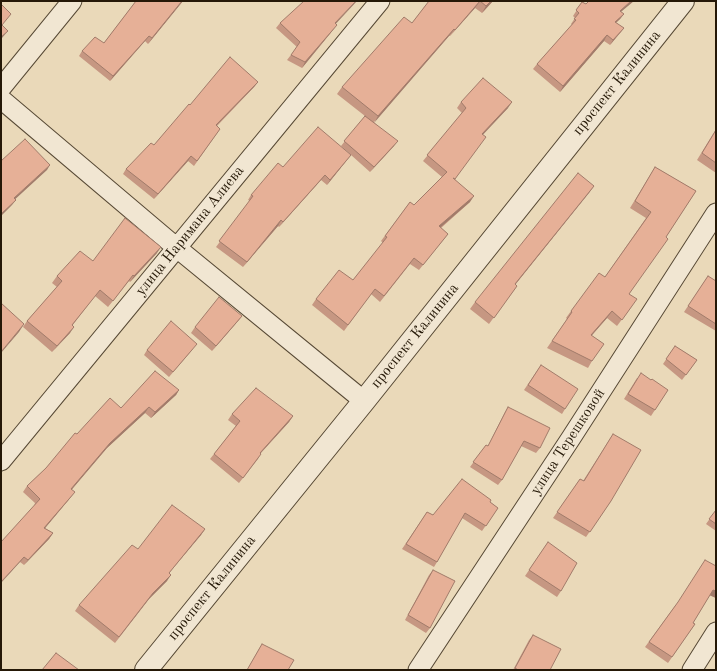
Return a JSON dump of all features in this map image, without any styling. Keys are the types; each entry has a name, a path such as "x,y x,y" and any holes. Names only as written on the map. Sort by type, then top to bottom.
{"street":[{"path":"1,88 72,1"},
{"name":"улица Наримана Алиева","path":"1,461 380,1"},
{"name":"проспект Калинина","path":"146,670 364,401 683,1"},
{"path":"1,99 177,248 364,401"},
{"name":"улица Терешковой","path":"418,670 571,438 716,213"},
{"path":"692,670 716,632"}],"building":[{"path":"136,1 182,1 152,38 149,36 113,76 82,51 95,37 104,43"},
{"path":"304,1 356,1 335,23 337,25 305,62 291,55 300,42 280,23"},
{"path":"429,1 480,1 378,116 342,87 404,17 412,23"},
{"path":"480,1 491,1 486,6"},
{"path":"589,1 631,1 620,11 624,14 615,22 624,28 613,40 607,35 563,86 537,64 576,20 574,19 579,13 576,10 582,2 586,4"},
{"path":"1,4 11,14 2,25 8,31 1,37"},
{"path":"230,57 258,82 216,125 220,129 197,161 191,156 158,194 126,169 151,143 154,145"},
{"path":"483,78 512,102 482,134 486,137 455,179 453,178 474,196 439,226 448,234 423,265 414,258 384,296 375,289 348,325 316,299 339,270 353,280 387,237 385,236 410,202 414,205 447,172 427,155 466,108 461,102"},
{"path":"365,116 398,141 374,167 344,141"},
{"path":"318,127 351,155 330,180 325,175 283,222 281,220 247,262 219,241 253,196 251,195 278,163 283,167"},
{"path":"716,130 716,163 702,153"},
{"path":"25,139 50,165 14,198 16,200 1,214 1,161"},
{"path":"655,167 696,191 666,237 668,239 629,294 637,299 622,320 612,311 591,335 604,344 592,361 552,341 572,312 571,311 599,273 605,277 651,212 635,201"},
{"path":"578,173 594,186 515,284 517,286 494,318 475,302"},
{"path":"125,218 161,247 134,276 133,275 113,301 100,290 72,325 74,327 57,346 27,321 62,281 57,276 80,251 93,261"},
{"path":"708,276 716,281 716,324 688,306"},
{"path":"219,297 242,316 216,346 195,327"},
{"path":"1,303 24,324 1,352"},
{"path":"171,321 197,344 173,372 147,350"},
{"path":"675,346 697,360 686,375 666,359"},
{"path":"541,365 578,389 565,409 528,385"},
{"path":"155,371 179,390 155,412 149,407 110,443 71,489 75,492 44,528 53,533 28,560 24,557 1,582 1,542 40,499 27,486 46,468 75,433 77,434 110,398 121,408"},
{"path":"641,373 668,390 655,410 628,394"},
{"path":"256,388 293,416 260,453 261,454 243,478 214,454 240,421 232,414"},
{"path":"508,407 550,428 540,448 524,441 502,480 473,462 486,445 488,446"},
{"path":"613,434 641,450 611,501 590,532 557,512 580,479 584,481"},
{"path":"462,479 491,500 490,502 498,508 486,526 465,513 437,562 406,544 427,512 433,515"},
{"path":"172,505 205,529 169,573 171,575 153,593 119,637 79,605 132,545 138,549"},
{"path":"716,510 716,524 709,519"},
{"path":"548,542 577,563 561,591 529,570"},
{"path":"705,560 716,566 716,591 713,590 693,623 695,624 672,657 649,642 678,602"},
{"path":"433,570 455,581 430,628 408,615"},
{"path":"533,635 561,649 550,670 518,670 515,668"},
{"path":"262,644 294,660 288,670 247,670"},
{"path":"56,653 79,670 42,670"}]}
